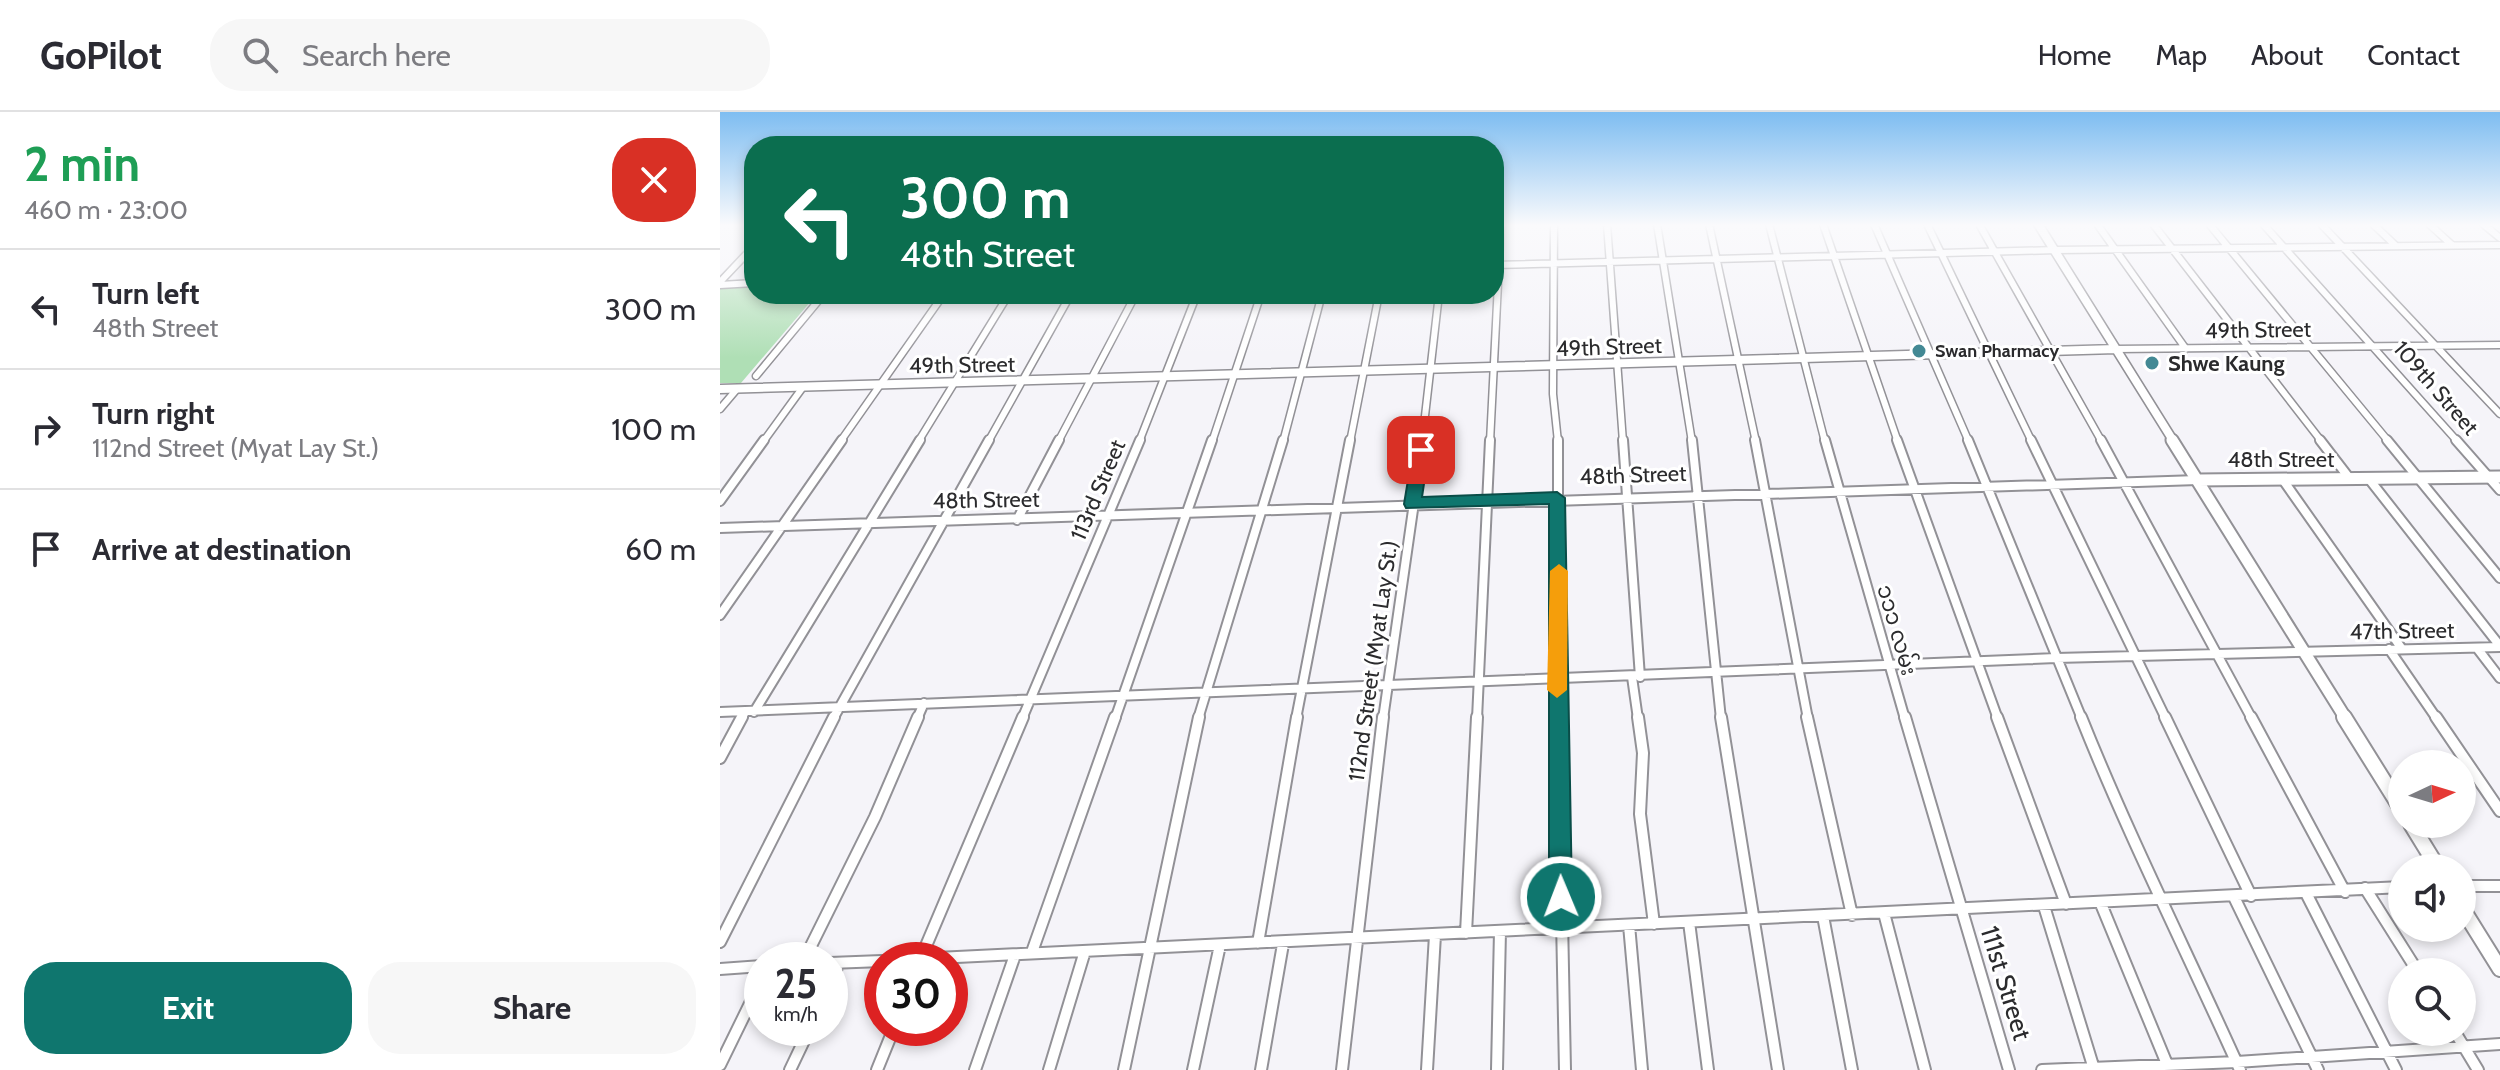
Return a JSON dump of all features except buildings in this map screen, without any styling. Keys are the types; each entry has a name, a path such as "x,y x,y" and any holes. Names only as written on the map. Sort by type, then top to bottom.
{"main road":[{"path":"2067,269 2388,787"},
{"name":"49th Street","path":"720,389 1166,379 2116,349"},
{"name":"48th Street","path":"2198,480 2494,477"},
{"path":"2476,930 2500,969"}],"street":[{"path":"720,284 734,269"},
{"path":"1555,269 1556,366 1553,394 1560,463 1557,498 1557,679 1565,1070"},
{"path":"1611,269 1643,753 1640,814 1654,924"},
{"path":"1663,269 1700,492 1714,673 1778,1070"},
{"path":"1718,269 1766,491 1797,671 1852,915"},
{"path":"1782,269 1806,359"},
{"path":"1838,269 1913,487 2066,904"},
{"path":"1892,269 1987,485 2119,811 2164,900 2239,1066"},
{"path":"1949,269 2251,896"},
{"path":"2004,269 2053,351 2345,892"},
{"path":"2128,269 2186,349"},
{"path":"2187,269 2350,479"},
{"path":"2246,269 2500,578"},
{"name":"109th Street","path":"2304,269 2494,477 2500,490"},
{"path":"2365,269 2500,414"},
{"path":"720,284 744,283"},
{"path":"756,376 816,304"},
{"path":"720,615 937,304"},
{"path":"720,758 1003,304"},
{"path":"720,942 838,709 1065,304"},
{"path":"1017,520 1131,304"},
{"name":"113rd Street","path":"927,942 1166,379 1193,304"},
{"path":"1032,952 1188,513 1258,304"},
{"path":"1124,1070 1204,692 1263,510 1303,374 1320,304"},
{"path":"1258,943 1301,691 1377,304"},
{"name":"112nd Street (Myat Lay St.)","path":"1342,1070 1355,939 1412,504 1433,370 1438,304"},
{"path":"1466,933 1496,368 1496,304"},
{"name":"49th Street","path":"2116,349 2500,345"},
{"name":"၁၁၁ လမ်း","path":"1806,359 1837,489 1961,909"},
{"path":"720,501 803,387"},
{"path":"720,409 737,389"},
{"path":"2369,479 2500,646"},
{"name":"48th Street","path":"720,528 1105,517 1700,492 2198,480"},
{"path":"2283,480 2402,649"},
{"name":"47th Street","path":"720,712 1797,671 2056,658 2500,646"},
{"path":"2477,648 2500,678"},
{"path":"2389,649 2500,811"},
{"path":"813,942 875,817 924,703"},
{"path":"2476,886 2500,886"},
{"path":"968,957 2101,904 2388,887"},
{"path":"2365,888 2409,958"},
{"path":"2306,893 2396,1070"},
{"path":"2234,897 2318,1070"},
{"path":"2101,904 2168,1068"},
{"path":"2044,906 2094,1069"},
{"name":"111st Street","path":"1961,909 2009,1070"},
{"path":"1884,913 1925,1070"},
{"path":"1823,916 1852,1070"},
{"path":"1689,922 1708,1070"},
{"path":"1629,925 1642,1070"},
{"path":"1497,1070 1500,931"},
{"path":"1427,1070 1435,935"},
{"path":"1261,1070 1283,944"},
{"path":"1193,1070 1220,945"},
{"path":"1049,1070 1085,951"},
{"path":"975,1070 1015,955"},
{"path":"720,969 744,967"},
{"path":"720,1065 744,1016"},
{"path":"2042,1070 2239,1066 2386,1050 2500,1044"},
{"path":"790,1070 801,1046"},
{"path":"877,1070 887,1046"},
{"path":"2466,1048 2478,1070"}],"green space":[{"path":"720,288 744,288 744,304 808,304 741,383 720,383"}],"slow traffic":[{"path":"1557,690 1559,571"}],"place":[{"name":"Swan Pharmacy","path":"1919,351"},
{"name":"Shwe Kaung","path":"2152,363"}],"route":[{"path":"1421,450 1412,504 1557,498 1561,897"}]}
